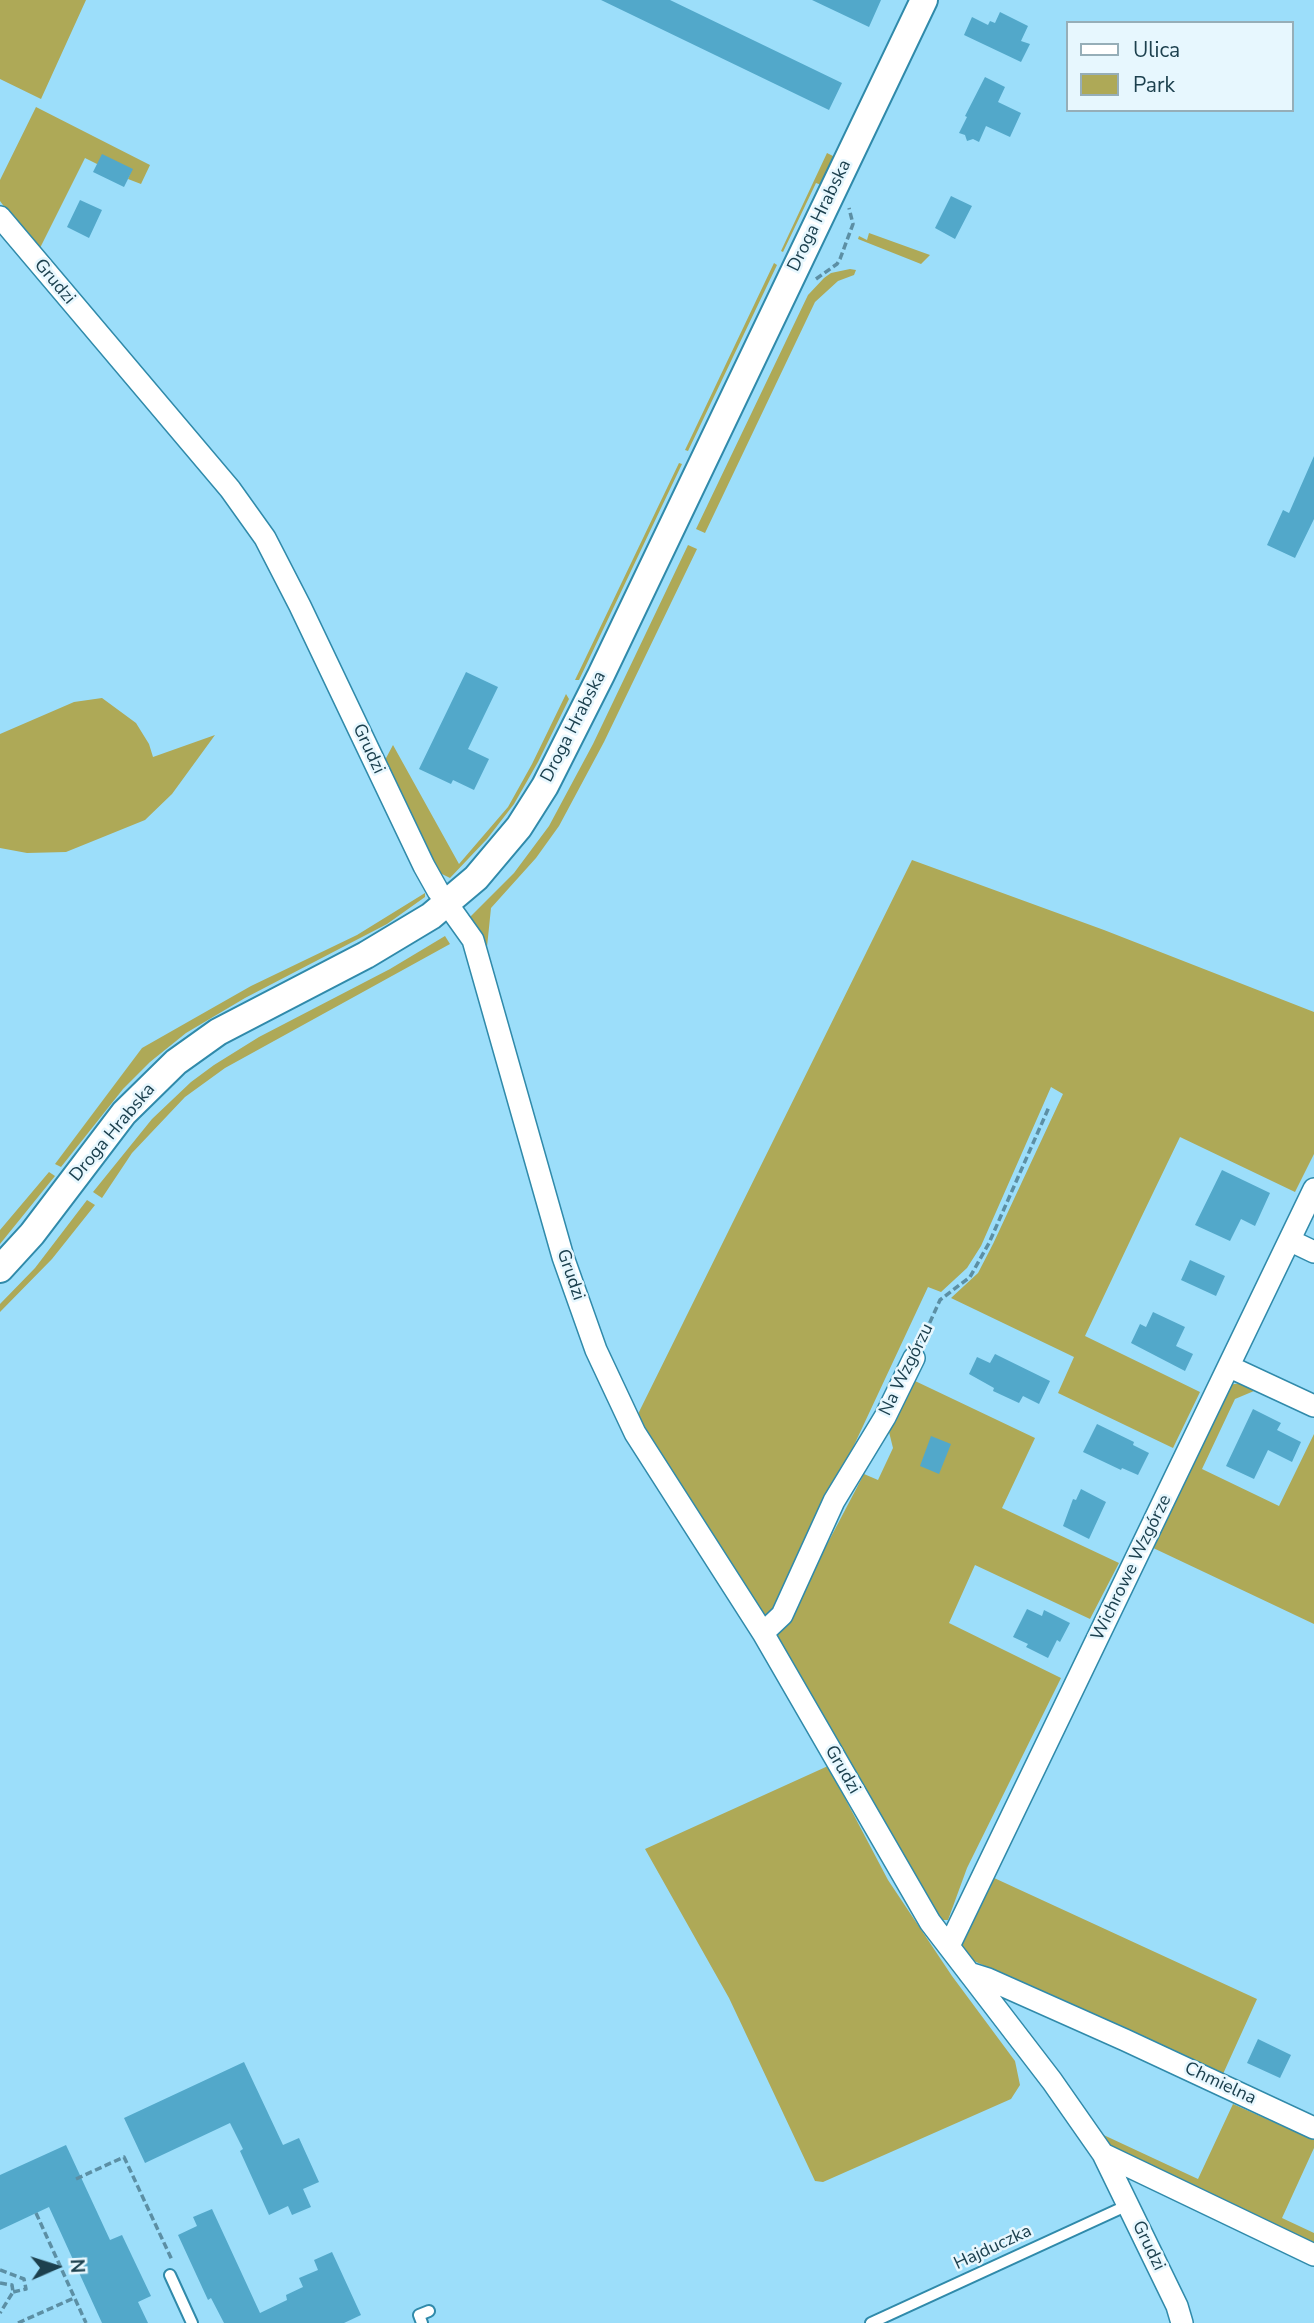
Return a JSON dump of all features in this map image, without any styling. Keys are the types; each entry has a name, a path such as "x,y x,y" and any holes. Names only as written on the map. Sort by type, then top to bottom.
{"street":[{"name":"Droga Hrabska","path":"0,1269 32,1234 124,1113 176,1062 218,1032 406,932 476,878 509,841 545,786 601,675 924,0"},
{"name":"Grudzi","path":"0,217 230,489 265,538 424,866 468,931 476,948 563,1257 596,1350 635,1433 763,1633 930,1922 1066,2100 1103,2154 1177,2306 1182,2323"},
{"name":"Wichrowe Wzgórze","path":"949,1947 1314,1189"},
{"path":"1291,1241 1314,1252"},
{"name":"Na Wzgórzu","path":"763,1633 782,1615 835,1501 885,1417 914,1358"},
{"path":"1230,1367 1314,1406"},
{"name":"Chmielna","path":"968,1973 988,1979 1314,2127"},
{"path":"1103,2154 1314,2255"}],"lane":[{"name":"Hajduczka","path":"871,2323 1128,2205"},
{"path":"170,2275 192,2323"},
{"path":"422,2323 419,2315 429,2311"}],"path":[{"path":"844,251 849,237"},
{"name":"Na Wzgórzu","path":"914,1358 940,1300 970,1277 989,1243 1049,1107"},
{"path":"76,2179 124,2157 173,2261 170,2275"},
{"path":"36,2213 86,2323"},
{"path":"0,2270 24,2279 26,2289 13,2292"},
{"path":"0,2283 12,2286 13,2292 0,2313"},
{"path":"18,2323 74,2297"}],"green space":[{"path":"0,0 86,0 41,99 0,79"},
{"path":"36,107 150,165 141,184 128,179 132,169 97,164 85,158 38,252 0,201 0,180"},
{"path":"827,153 837,158 824,186 816,183 783,252 781,251"},
{"path":"869,233 930,255 921,264 858,239 859,236 867,240"},
{"path":"774,263 777,265 688,451 685,450"},
{"path":"856,270 854,275 838,281 815,302 705,533 696,529 808,295 831,273"},
{"path":"679,463 682,464 579,680 575,680"},
{"path":"688,545 697,549 604,742 559,826 536,858 491,908 487,947 469,918 514,873 549,826 593,744"},
{"path":"566,694 569,699 514,804 487,839 450,878 438,872 385,760 393,745 459,864 508,807"},
{"path":"102,698 136,723 149,744 153,757 215,735 172,794 145,820 66,852 27,853 0,848 0,734 74,702"},
{"path":"912,860 1104,930 1314,1012 1314,1154 1295,1192 1180,1137 1139,1222 1085,1336 1200,1392 1173,1448 1058,1393 1074,1357 951,1298 978,1273 993,1244 1063,1094 1051,1087 981,1246 967,1268 941,1292 928,1287 777,1610 764,1621 637,1416"},
{"path":"425,893 425,897 387,924 245,998 186,1033 150,1062 123,1089 61,1167 55,1164 142,1048 251,986 357,935"},
{"path":"445,936 450,944 225,1068 185,1097 132,1153 102,1198 93,1192 152,1119 191,1082 214,1065 259,1037 390,969"},
{"path":"49,1172 55,1176 0,1244 0,1230"},
{"path":"87,1200 95,1205 52,1259 0,1312 0,1304 35,1268"},
{"path":"913,1380 1035,1438 1002,1508 1119,1563 1090,1619 975,1565 949,1623 1061,1678 967,1868 948,1920 938,1920 774,1638 793,1609 864,1474 878,1480 893,1448 889,1432"},
{"path":"1241,1383 1254,1391 1235,1399 1202,1469 1279,1506 1314,1434 1314,1624 1149,1546 1228,1385"},
{"path":"828,1766 888,1880 952,1976 1015,2061 1020,2085 1011,2099 823,2182 815,2181 729,1998 645,1849"},
{"path":"992,1877 1257,1999 1223,2074 974,1961 960,1944"},
{"path":"1233,2104 1314,2140 1314,2148 1282,2218 1314,2233 1314,2248 1106,2147 1095,2131 1198,2179"}],"building":[{"path":"601,0 670,0 842,83 829,110"},
{"path":"812,0 881,0 869,27"},
{"path":"1000,12 1028,26 1021,41 1030,44 1021,62 964,35 972,17 988,25 990,21 995,23"},
{"path":"985,77 1005,87 998,102 1021,113 1010,137 986,126 979,142 973,139 967,141 965,135 959,133"},
{"path":"102,154 133,169 124,187 93,172"},
{"path":"951,196 972,206 955,239 935,228"},
{"path":"80,200 102,210 89,238 67,227"},
{"path":"1314,456 1314,519 1295,558 1267,545 1283,510 1289,513"},
{"path":"466,672 498,687 468,749 489,759 474,790 453,780 451,784 419,769"},
{"path":"1222,1170 1270,1193 1255,1226 1241,1219 1230,1241 1195,1225"},
{"path":"1190,1260 1225,1276 1216,1296 1181,1280"},
{"path":"1153,1312 1185,1327 1176,1346 1193,1354 1185,1371 1131,1343 1140,1324 1146,1327"},
{"path":"995,1354 1050,1381 1039,1404 1023,1396 1019,1403 993,1391 994,1388 969,1374 977,1357 990,1363"},
{"path":"1253,1409 1281,1423 1277,1430 1301,1442 1292,1462 1268,1450 1254,1479 1226,1466"},
{"path":"1097,1424 1134,1442 1133,1445 1149,1453 1138,1475 1083,1452"},
{"path":"931,1436 951,1444 939,1474 920,1466"},
{"path":"1081,1489 1106,1502 1089,1539 1063,1526 1073,1499 1076,1500"},
{"path":"1027,1609 1042,1616 1044,1610 1070,1623 1048,1658 1013,1637"},
{"path":"1258,2039 1291,2055 1280,2078 1247,2063"},
{"path":"244,2062 283,2145 299,2138 319,2182 303,2189 311,2207 292,2215 288,2206 269,2215 230,2123 145,2163 124,2118"},
{"path":"66,2145 110,2240 122,2235 151,2296 138,2302 148,2323 102,2323 49,2207 0,2230 0,2175"},
{"path":"212,2209 260,2313 287,2300 286,2295 303,2287 299,2278 318,2270 314,2260 332,2252 361,2315 344,2323 224,2323 211,2298 208,2300 178,2235 197,2226 193,2217"}]}
